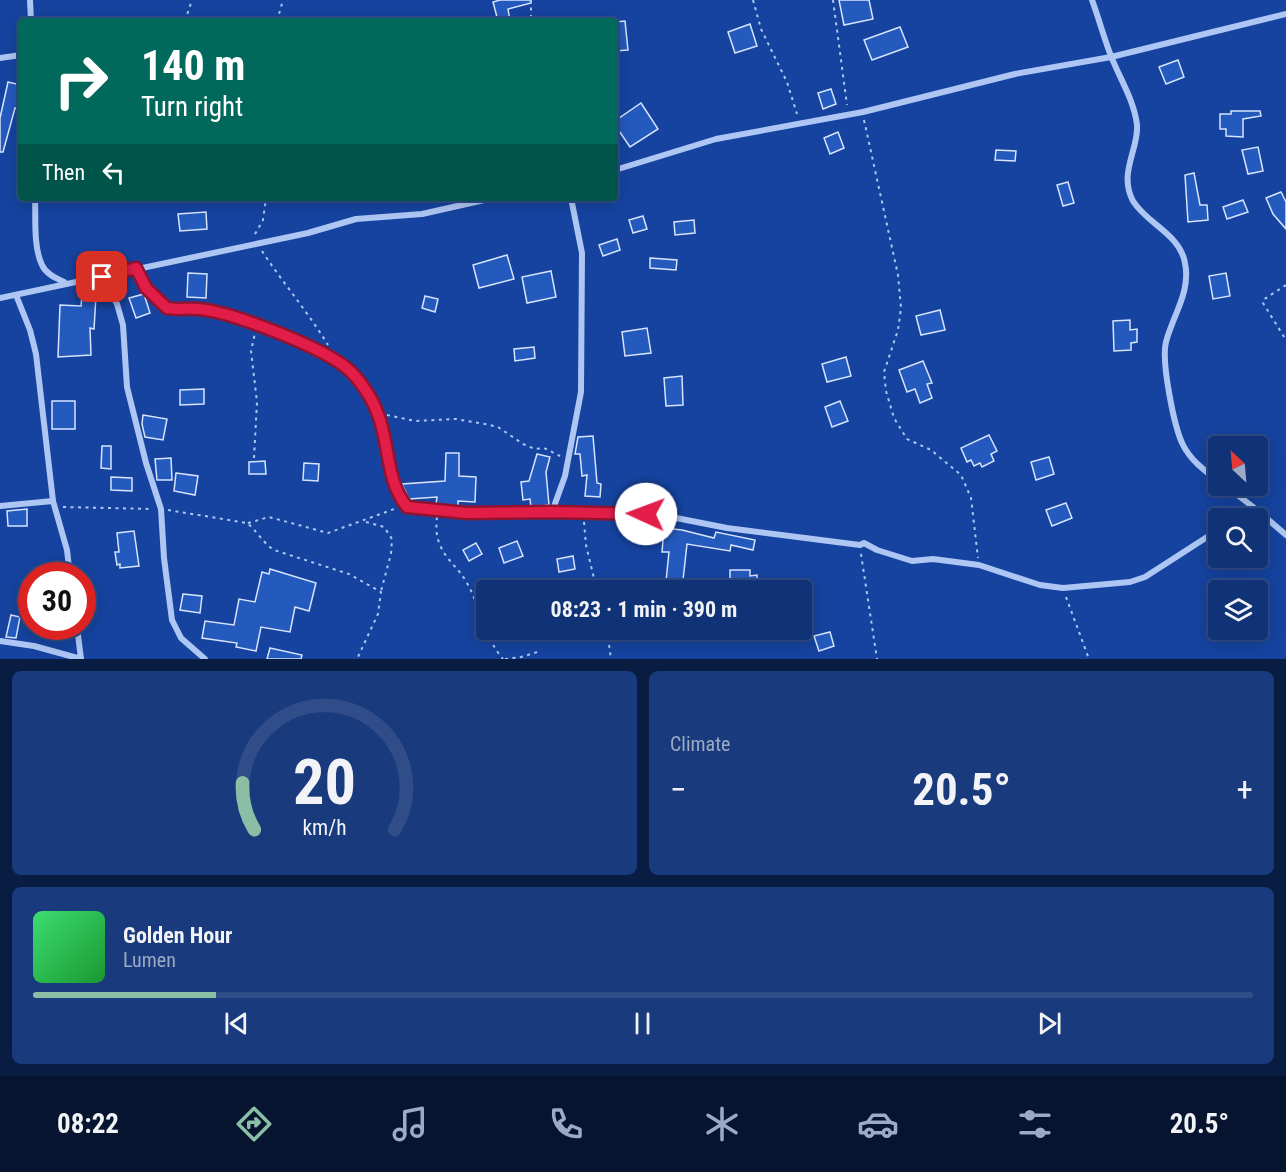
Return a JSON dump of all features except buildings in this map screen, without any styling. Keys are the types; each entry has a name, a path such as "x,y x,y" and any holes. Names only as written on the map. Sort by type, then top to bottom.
{"street":[{"path":"30,0 31,18"},
{"path":"1092,0 1111,57 1127,90 1137,126 1129,159 1128,183 1133,201 1170,235 1185,260 1187,278 1183,297 1166,344 1168,379 1183,445 1195,461 1208,472"},
{"path":"618,169 696,144 863,112 1016,74 1111,57 1286,14"},
{"path":"0,58 18,55"},
{"path":"35,201 38,247 42,266 51,276 64,283"},
{"path":"0,298 257,244 356,219 422,214 480,201"},
{"path":"552,512 563,483 581,392 582,253 571,201"},
{"path":"136,268 146,288 167,308 200,309 256,325 327,354 351,371 377,411 394,481 405,505 416,509 467,513 661,514 727,528 860,545 864,543 877,550 912,561 933,560 979,565 1040,585 1063,588 1130,582 1145,578 1208,537"},
{"path":"102,277 117,304 123,325 127,387 146,462 161,509 164,558 172,620 181,639 205,659"},
{"path":"16,295 30,330 36,354 54,504 68,562"},
{"path":"1239,496 1254,508"},
{"path":"0,506 54,504"},
{"path":"1268,520 1286,536"},
{"path":"0,641 19,643 81,659 79,640"}],"path":[{"path":"186,18 192,0"},
{"path":"278,18 283,0"},
{"path":"531,0 531,18"},
{"path":"753,0 761,29 786,82 799,123"},
{"path":"833,0 848,114"},
{"path":"863,112 898,275 901,308 898,330 884,372 885,391 894,418 907,439 931,450 961,475 970,498 979,565"},
{"path":"247,246 263,220 266,201"},
{"path":"257,244 283,284 304,307 338,361"},
{"path":"1286,285 1263,300 1286,340"},
{"path":"254,458 257,402 251,351 256,325"},
{"path":"377,411 397,419 415,421 456,419 498,427 523,444 544,448 568,460"},
{"path":"54,504 161,509 247,523 269,518 328,533 405,505"},
{"path":"437,511 436,528 439,544 446,558 467,582 494,649 504,659 541,651"},
{"path":"583,514 586,545 594,580"},
{"path":"357,659 378,614 392,539 384,527 363,522"},
{"path":"247,523 257,531 266,545 349,574 381,592"},
{"path":"860,545 877,659"},
{"path":"1063,588 1089,659"},
{"path":"608,640 611,659"}],"route":[{"path":"102,277 136,268 146,288 158,302 167,308 200,309 218,313 256,325 327,354 338,361 351,371 377,411 394,481 407,507 467,513 646,514"}]}
